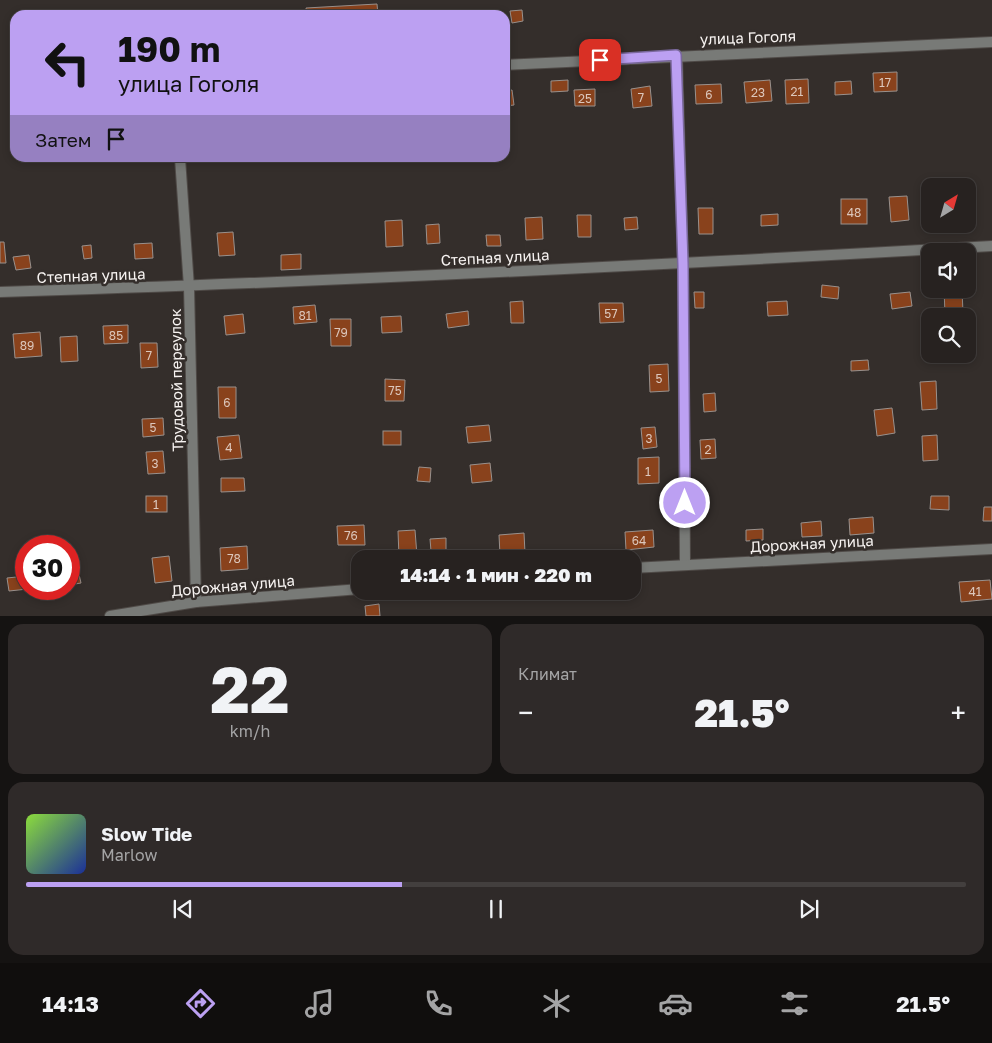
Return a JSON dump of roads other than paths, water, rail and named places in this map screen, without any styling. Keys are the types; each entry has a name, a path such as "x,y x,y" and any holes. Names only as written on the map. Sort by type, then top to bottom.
{"street":[{"name":"улица Гоголя","path":"510,65 676,55 992,42"},
{"path":"676,55 683,264 685,563"},
{"name":"Трудовой переулок","path":"180,162 189,287 196,602"},
{"name":"Степная улица","path":"0,292 189,287 683,264 992,246"},
{"name":"Дорожная улица","path":"641,567 685,563 992,549"},
{"name":"Дорожная улица","path":"110,616 196,602 351,590"}]}
